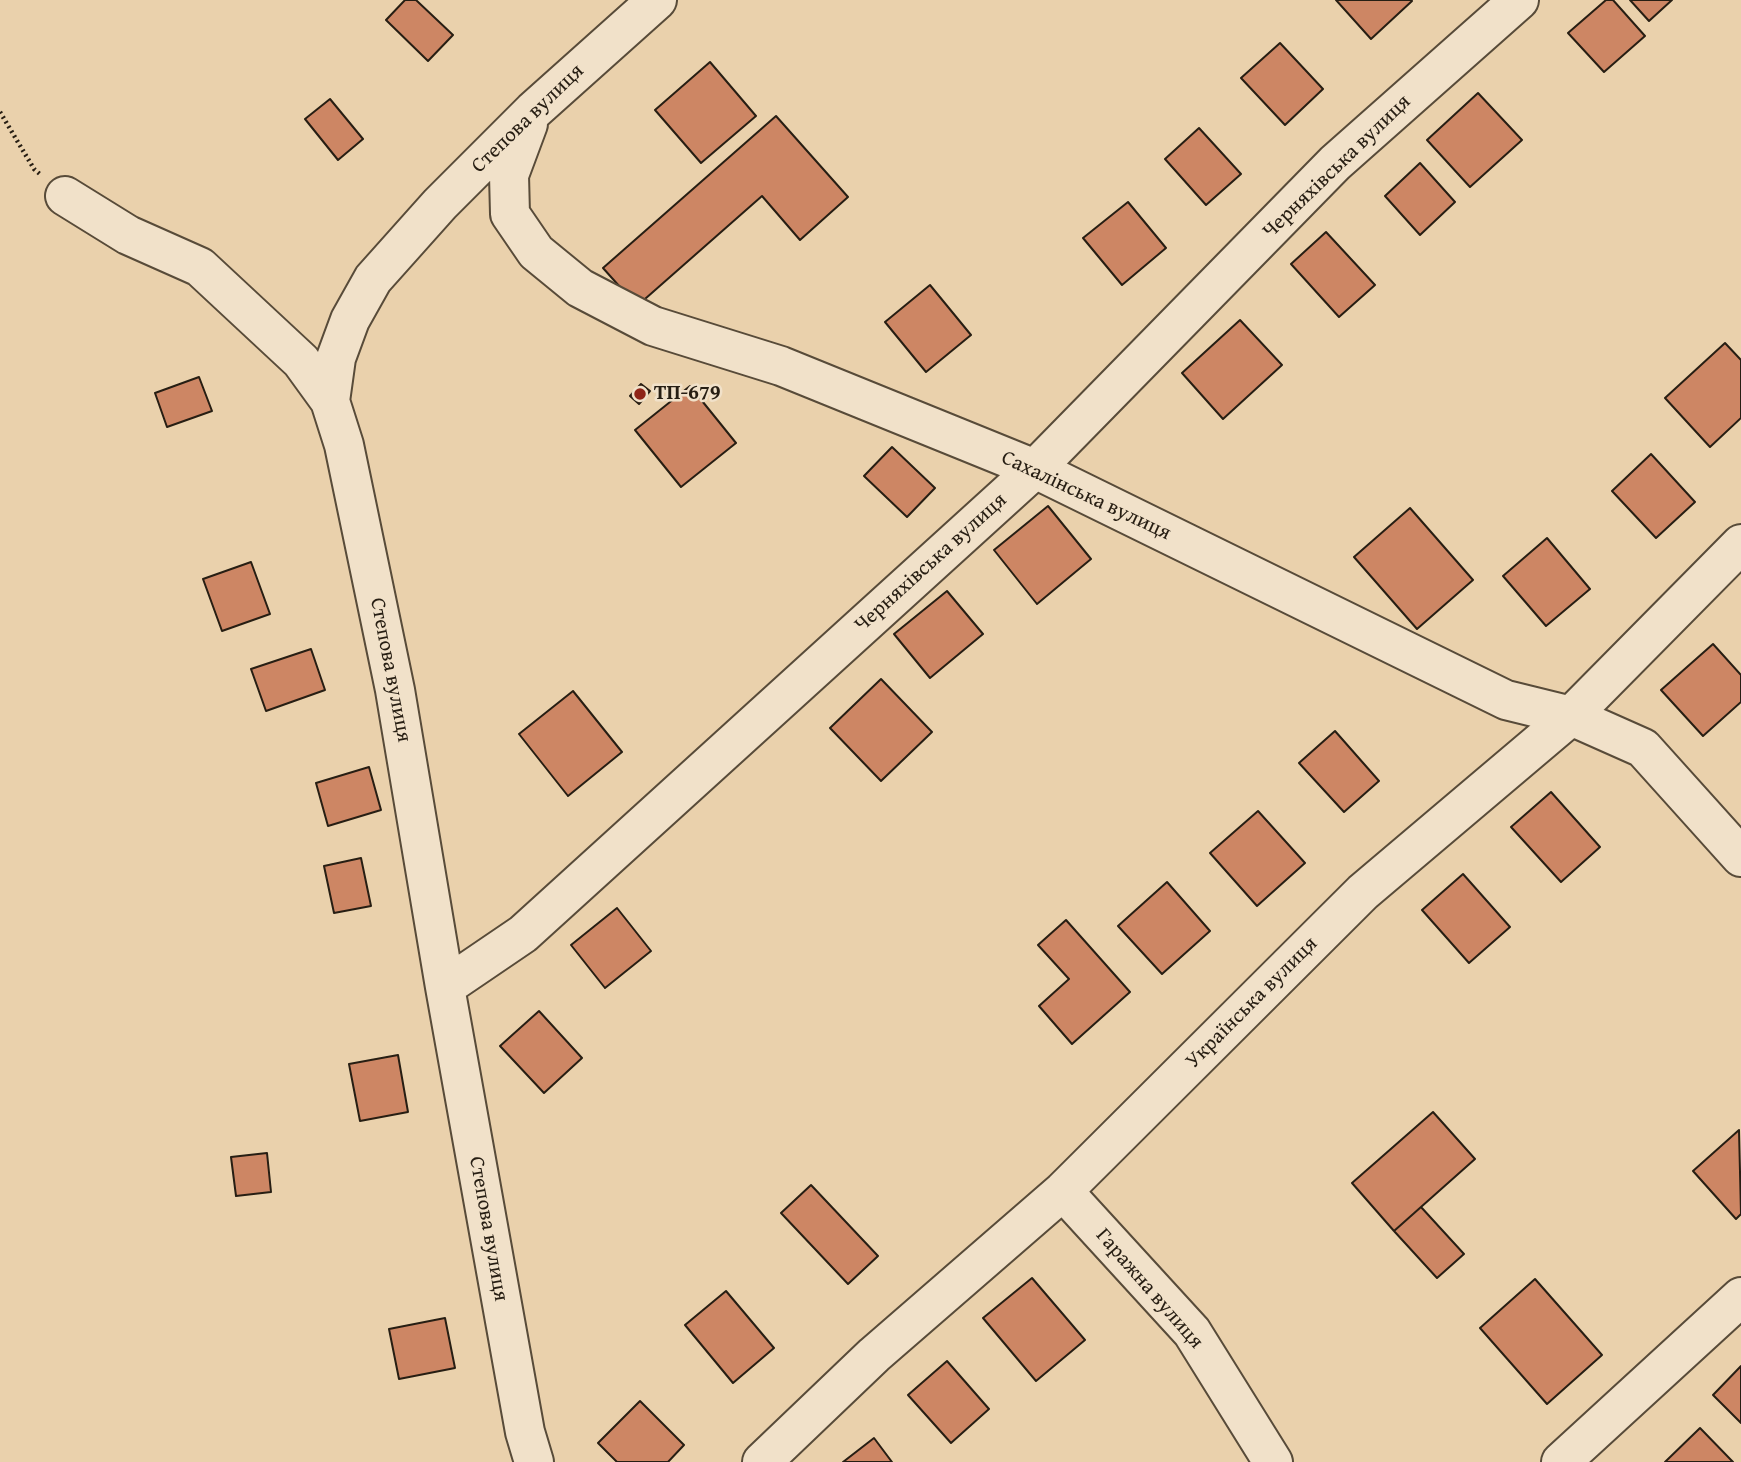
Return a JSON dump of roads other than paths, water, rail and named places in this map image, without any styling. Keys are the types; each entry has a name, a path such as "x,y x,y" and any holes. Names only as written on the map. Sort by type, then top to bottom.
{"street":[{"name":"Степова вулиця","path":"534,1462 525,1432 395,690 344,445 330,401 336,358 350,320 373,279 440,204 533,111 657,0"},
{"name":"Черняхівська вулиця","path":"445,987 523,934 1035,469 1335,163 1519,0"},
{"name":"Сахалінська вулиця","path":"533,111 509,175 510,214 536,252 580,288 653,326 781,366 1035,469 1506,700 1571,716 1643,748 1741,857"},
{"path":"65,196 128,235 200,267 301,361 330,401"},
{"name":"Українська вулиця","path":"762,1462 874,1355 1063,1191 1363,892 1571,716 1741,544"},
{"name":"Гаражна вулиця","path":"1063,1191 1192,1332 1273,1462"},
{"path":"1561,1462 1741,1297"}],"place":[{"name":"ТП-679","path":"640,394"}]}
